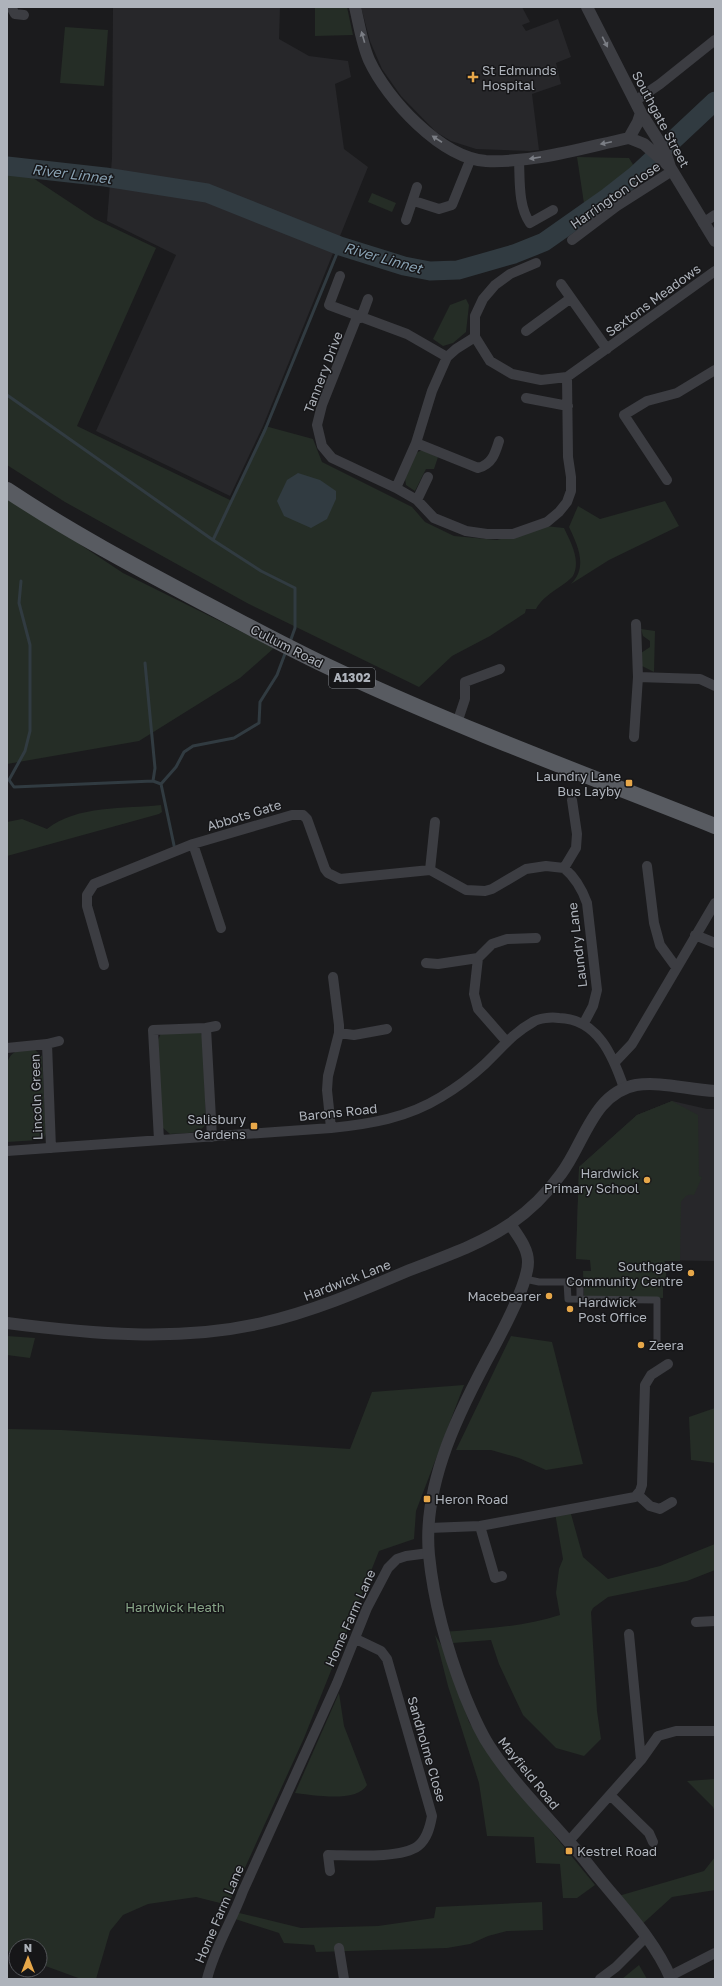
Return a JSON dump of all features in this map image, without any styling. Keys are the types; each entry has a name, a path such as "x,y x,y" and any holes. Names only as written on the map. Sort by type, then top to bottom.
{"main road":[{"name":"Cullum Road","path":"7,490 48,518 123,560 290,648 347,676 715,826"}],"street":[{"path":"11,7 15,14 24,15"},
{"path":"355,7 369,60 388,92 424,131 471,158 486,161 519,161 629,138 660,151"},
{"name":"Southgate Street","path":"587,7 660,151 715,241"},
{"path":"634,101 660,84 715,40"},
{"path":"629,138 641,113"},
{"path":"414,201 439,209 452,205 471,158"},
{"path":"519,161 522,204 530,223 553,210"},
{"name":"Harrington Close","path":"572,240 617,206 671,169"},
{"path":"406,220 414,201 417,186"},
{"path":"703,223 715,215"},
{"path":"396,488 416,443 428,404 447,357 474,337 475,316 483,299 495,284 510,274 536,263"},
{"name":"Sextons Meadows","path":"474,337 490,361 512,374 541,380 567,377 715,271"},
{"path":"340,276 329,305 359,318 407,334 447,357"},
{"name":"Sextons Meadows","path":"561,284 607,349"},
{"path":"526,332 571,298"},
{"name":"Tannery Drive","path":"368,299 322,405 317,425 322,446 332,458 396,488 417,500 434,518 466,531 487,534 513,534 547,522 563,507 571,491 567,377"},
{"path":"667,480 624,415 647,401 677,393 715,370"},
{"path":"526,398 568,406"},
{"path":"416,443 478,468 486,465 494,458 499,441"},
{"path":"417,500 428,478"},
{"path":"634,736 638,677 636,624"},
{"path":"457,722 465,699 465,682 500,669"},
{"path":"638,677 700,679 715,686"},
{"path":"435,822 430,870 458,887 473,891 492,889 526,869 546,866 564,868 576,848 577,834 572,800"},
{"name":"Abbots Gate","path":"104,965 86,906 87,895 91,886 98,881 193,844 297,814 303,815 307,819 325,869 333,877 340,879 430,870"},
{"path":"193,844 221,928"},
{"path":"647,866 654,923 660,945 676,967"},
{"name":"Laundry Lane","path":"564,868 574,876 584,893 587,903 597,990 593,1006 584,1023"},
{"path":"615,1062 632,1044 715,903"},
{"path":"696,935 715,943"},
{"path":"426,963 438,964 478,958 492,944 507,939 536,938"},
{"path":"478,958 474,994 478,1009 506,1042"},
{"path":"331,1128 327,1090 328,1076 339,1033 333,977"},
{"name":"Barons Road","path":"7,1151 331,1128 362,1125 392,1119 440,1098 485,1064 506,1042 534,1021 553,1018 571,1018 584,1023"},
{"path":"584,1023 590,1027 615,1062 624,1088 638,1085 663,1085 694,1090 715,1091"},
{"path":"159,1140 148,1030 211,1027 212,1137"},
{"path":"339,1033 354,1035 387,1029"},
{"name":"Lincoln Green","path":"7,1047 59,1042"},
{"name":"Lincoln Green","path":"47,1044 51,1148"},
{"name":"Hardwick Lane","path":"7,1323 112,1332 164,1334 209,1332 262,1323 314,1309 474,1244 510,1224 533,1206 561,1175 582,1135 598,1111 610,1097 624,1088"},
{"path":"429,1553 431,1506 436,1483 453,1431 473,1385 506,1324 525,1279 528,1259 526,1250 510,1224"},
{"path":"525,1279 539,1282 580,1282 580,1299"},
{"path":"567,1282 568,1299 657,1300 657,1345"},
{"path":"429,1528 480,1526 631,1500 638,1495 642,1478 645,1385 650,1374 668,1364"},
{"path":"638,1495 650,1506 660,1509 672,1502"},
{"path":"480,1526 495,1578 502,1576"},
{"name":"Home Farm Lane","path":"208,1979 222,1936 235,1912 356,1639 367,1608 388,1568 397,1559 406,1556 429,1553"},
{"name":"Mayfield Road","path":"429,1553 440,1623 453,1666 482,1734 510,1774 569,1841 646,1937 659,1955 671,1978"},
{"path":"696,1622 715,1621"},
{"path":"629,1634 641,1760"},
{"name":"Sandholme Close","path":"330,1871 328,1855 408,1852 419,1846 430,1828 432,1816 430,1804 387,1659 381,1651 356,1639"},
{"path":"569,1841 641,1760 658,1736 676,1731 715,1731"},
{"path":"610,1795 648,1833 653,1842"},
{"path":"600,1979 616,1967 646,1937"},
{"path":"339,1948 344,1979"},
{"path":"671,1978 715,1953"}],"shaded area":[{"path":"113,7 280,7 279,39 309,56 348,61 351,77 335,84 344,149 368,167 263,426 230,496 96,431 176,255 107,221 112,158"},
{"name":"St Edmunds Hospital","path":"361,7 522,7 530,22 522,25 526,31 558,19 571,57 556,63 561,84 532,94 539,150 476,149 451,141 436,132 401,96 382,69 370,41"},
{"path":"298,473 320,480 336,491 336,499 327,519 311,528 284,516 277,501 287,480"},
{"name":"Hardwick Primary School","path":"672,1101 707,1109 715,1109 715,1261 576,1259 579,1167 637,1115"}],"green space":[{"path":"315,7 347,7 353,35 315,36"},
{"path":"65,27 108,30 104,86 60,83"},
{"path":"577,157 629,158 637,171 609,195 585,210"},
{"path":"7,173 27,174 95,219 156,248 77,426 232,501 265,426 313,439 322,462 412,507 425,522 454,536 497,540 545,526 564,528 576,558 573,576 544,599 536,609 526,609 525,613 490,636 452,656 419,687 247,603 65,502 7,465"},
{"path":"372,193 396,203 392,212 368,202"},
{"path":"466,299 469,305 466,332 453,343 443,346 433,339 450,305"},
{"path":"422,450 438,457 434,469 426,469 415,491 406,485 405,478 414,454"},
{"path":"7,496 123,573 274,648 240,678 139,741 7,764"},
{"path":"665,501 679,526 609,560 571,584 579,571 580,564 580,556 576,542 569,527 578,506 600,519"},
{"path":"641,629 655,631 654,672 640,665 641,653 650,647 650,641 643,636"},
{"path":"161,805 162,812 159,814 7,856 7,822 22,819 47,829 59,821 87,812"},
{"path":"200,1032 203,1037 206,1124 203,1128 195,1132 170,1134 162,1127 158,1040 161,1033"},
{"path":"34,1049 42,1056 46,1133 44,1138 38,1140 7,1142 7,1063 9,1058 14,1053 21,1050"},
{"name":"Hardwick Primary School","path":"672,1101 698,1115 699,1176 702,1177 694,1195 688,1195 681,1202 680,1261 664,1261 666,1264 666,1282 663,1283 663,1298 584,1297 583,1271 591,1271 590,1260 576,1259 579,1167 637,1115"},
{"path":"7,1336 35,1338 30,1358 7,1355"},
{"path":"511,1336 552,1342 583,1464 546,1470 519,1458 491,1450 456,1450"},
{"name":"Hardwick Heath","path":"464,1385 416,1511 414,1539 379,1551 304,1738 228,1905 196,1897 148,1904 123,1915 110,1931 96,1979 81,1979 48,1967 48,1938 8,1938 7,1951 7,1429 62,1430 350,1449 372,1392"},
{"path":"715,1408 715,1463 691,1460 689,1417"},
{"path":"555,1513 571,1514 583,1557 608,1579 660,1566 715,1544 715,1570 687,1581 608,1597 593,1608 591,1612 597,1711 601,1739 584,1756 556,1748 523,1715 499,1664 491,1640 453,1643 450,1632 442,1632 517,1625 560,1615 556,1593 559,1569 563,1559"},
{"path":"435,1635 443,1648 469,1722 498,1766 595,1885 577,1898 563,1898 560,1864 536,1863 534,1837 487,1836 479,1783 448,1686"},
{"path":"339,1693 344,1726 367,1785 362,1791 345,1796 323,1796 295,1793"},
{"path":"715,1779 715,1812 713,1807 687,1781"},
{"path":"715,1857 715,1890 672,1897 639,1927 615,1897 704,1871"},
{"path":"542,1902 543,1930 507,1931 488,1936 470,1944 447,1948 316,1952 314,1945 284,1943 279,1933 232,1918 235,1912 301,1928 378,1926 434,1918 436,1907"},
{"path":"639,1965 647,1979 622,1979"}],"waterway":[{"name":"River Linnet","path":"7,166 105,177 207,193 340,246 404,266 430,271 458,270 514,254 544,242 608,197 636,175 715,101"},
{"path":"213,540 265,430 340,246"},
{"path":"7,395 213,540 261,571 295,588 295,628 290,642"},
{"path":"21,581 19,603 30,645 30,731 25,751 9,780 14,787 153,781 161,784 176,767 184,752 193,746 234,738 259,723 260,702 277,675 286,651"},
{"path":"145,663 155,768 153,781"},
{"path":"161,784 175,850"}],"place":[{"name":"St Edmunds Hospital","path":"473,77"},
{"name":"Laundry Lane Bus Layby","path":"629,783"},
{"name":"Salisbury Gardens","path":"254,1126"},
{"name":"Hardwick Primary School","path":"647,1180"},
{"name":"Southgate Community Centre","path":"691,1273"},
{"name":"Macebearer","path":"549,1296"},
{"name":"Hardwick Post Office","path":"570,1309"},
{"name":"Zeera","path":"641,1345"},
{"name":"Heron Road","path":"427,1499"},
{"name":"Kestrel Road","path":"569,1851"}]}
